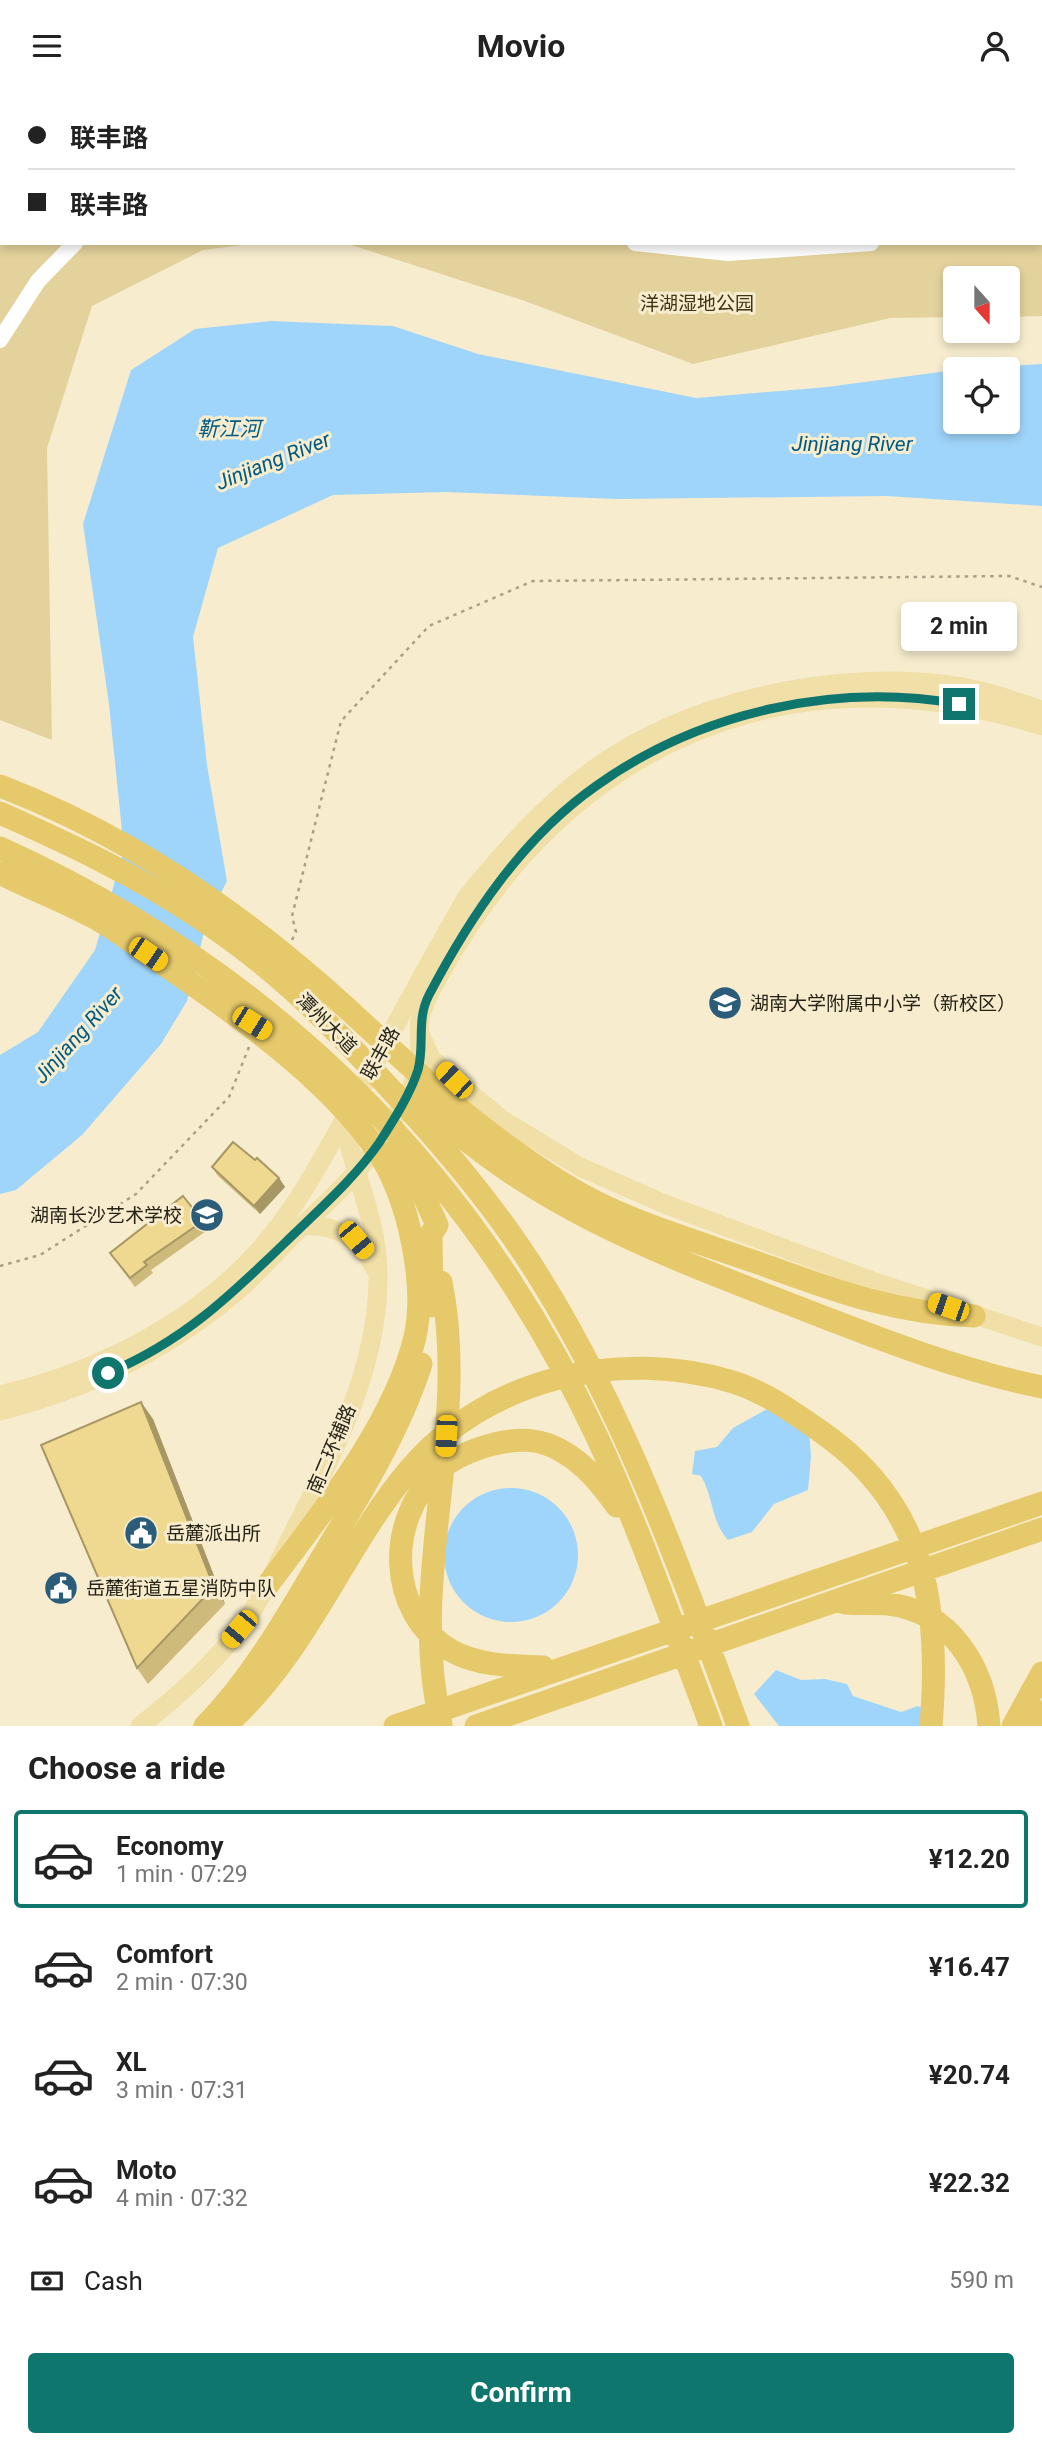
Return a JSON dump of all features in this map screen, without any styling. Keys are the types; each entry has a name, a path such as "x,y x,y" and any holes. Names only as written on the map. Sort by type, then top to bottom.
{"highway":[{"path":"0,786 72,818 140,854 283,947 440,1096 518,1155 600,1205 884,1306 939,1315 974,1316"},
{"name":"潭州大道","path":"0,813 58,839 166,896 247,952 312,1005 432,1134 469,1179 541,1279 569,1328 649,1492 738,1726"},
{"name":"潭州大道","path":"0,848 115,906 178,946 275,1017 324,1059 433,1173 487,1243 547,1342 597,1437 637,1533 710,1726"},
{"path":"0,873 97,919 296,1052 381,1133 418,1183 437,1226 432,1234 432,1312 423,1358 409,1402 371,1474 289,1612 248,1673 205,1726"},
{"path":"283,947 431,1110 506,1173 595,1224 691,1266 936,1360 1042,1387"},
{"path":"229,1008 296,1065 358,1125 378,1151 396,1188 413,1242 418,1293 415,1336 401,1379 363,1452 267,1586"},
{"path":"432,1234 447,1311 449,1348 445,1456 428,1610 431,1682 441,1726"},
{"path":"225,1726 269,1679 409,1470 440,1439 512,1394 547,1380 616,1367 672,1369 735,1383 781,1403 856,1461 888,1499 909,1533 925,1580 931,1602 936,1646 931,1726"},
{"path":"557,1668 498,1666 452,1651 423,1629 411,1609 400,1559 404,1528 417,1497 438,1471 463,1455 519,1438 542,1442 564,1452 588,1470 637,1533"},
{"path":"395,1726 1042,1503"},
{"path":"477,1726 1042,1529"},
{"path":"831,1603 890,1604 918,1612 949,1631 975,1664 984,1690 989,1726"},
{"path":"1013,1726 1042,1673"},
{"path":"1034,1726 1042,1712"}],"main road":[{"name":"联丰路","path":"0,1395 58,1380 115,1356 152,1336 226,1283 275,1230 319,1168 467,898 499,857 546,809 596,768 659,733 709,713 804,688 903,681 956,686 1042,710"},
{"name":"联丰路","path":"0,1411 64,1391 159,1348 244,1285 357,1171 379,1143 413,1081 418,1068 420,1033 426,1000 458,941 510,869 543,832 594,787 684,737 768,710 855,696 940,700 978,707 1042,726"},
{"path":"420,1033 431,1058 461,1086 503,1120 579,1167 631,1191 974,1316 1042,1337"},
{"path":"370,1208 369,1176 422,1091 441,1081 461,1086"},
{"name":"南二环辅路","path":"140,1726 207,1668 239,1629 267,1586 326,1467 369,1356 377,1314 378,1274 370,1208 344,1121"},
{"path":"303,1226 331,1227 356,1240 378,1274"}],"street":[{"path":"0,326 26,287 64,245"},
{"path":"0,340 38,281 73,245"},
{"path":"654,245 728,253 842,245"},
{"path":"698,245 757,245"}],"path":[{"path":"283,947 296,932 292,916 341,721 429,626 533,581 1009,576 1042,587"},
{"path":"0,1266 40,1255 136,1194 229,1097 249,1047"}],"green space":[{"name":"洋湖湿地公园","path":"0,245 242,245 203,250 92,306 47,448 52,740 0,720"},
{"name":"洋湖湿地公园","path":"351,245 1042,245 1042,316 1020,317 1020,266 943,266 943,317 890,318 693,364 522,300"}],"water":[{"name":"靳江河","path":"271,321 393,326 478,354 696,398 827,387 943,372 943,434 1020,434 1020,365 1042,364 1042,506 887,496 617,499 446,492 333,495 218,548 193,637 207,765 227,881 207,920 187,1001 161,1044 82,1135 16,1190 0,1194 0,1055 38,1032 95,950 124,850 109,704 83,524 131,370 195,329"},
{"path":"767,1409 809,1428 811,1457 808,1490 774,1504 752,1532 728,1540 718,1525 701,1476 692,1474 695,1451 717,1447 733,1428"},
{"path":"511,1488 537,1493 558,1508 573,1529 578,1555 573,1581 558,1602 537,1617 511,1622 485,1617 464,1602 449,1581 444,1555 449,1529 464,1508 485,1493"},
{"path":"776,1670 801,1680 825,1679 847,1684 853,1696 901,1712 918,1706 931,1714 932,1726 779,1726 754,1694"}],"building":[{"path":"233,1142 255,1160 257,1158 279,1178 254,1206 212,1167"},
{"path":"183,1196 203,1221 144,1262 147,1265 130,1278 110,1253"},
{"name":"岳麓派出所","path":"141,1402 214,1587 137,1668 41,1445"}],"place":[{"name":"湖南大学附属中小学（新校区）","path":"725,1003"},
{"name":"湖南长沙艺术学校","path":"207,1215"},
{"name":"岳麓派出所","path":"141,1533"},
{"name":"岳麓街道五星消防中队","path":"61,1588"}],"route":[{"path":"108,1373 159,1348 244,1285 357,1171 379,1143 413,1081 418,1068 420,1020 426,1000 458,941 510,869 543,832 594,787 631,763 684,737 768,710 855,696 897,696 959,704"}],"water label":[{"name":"Jinjiang River","path":"852,444"},
{"name":"Jinjiang River","path":"273,461"},
{"name":"Jinjiang River","path":"78,1035"}]}
